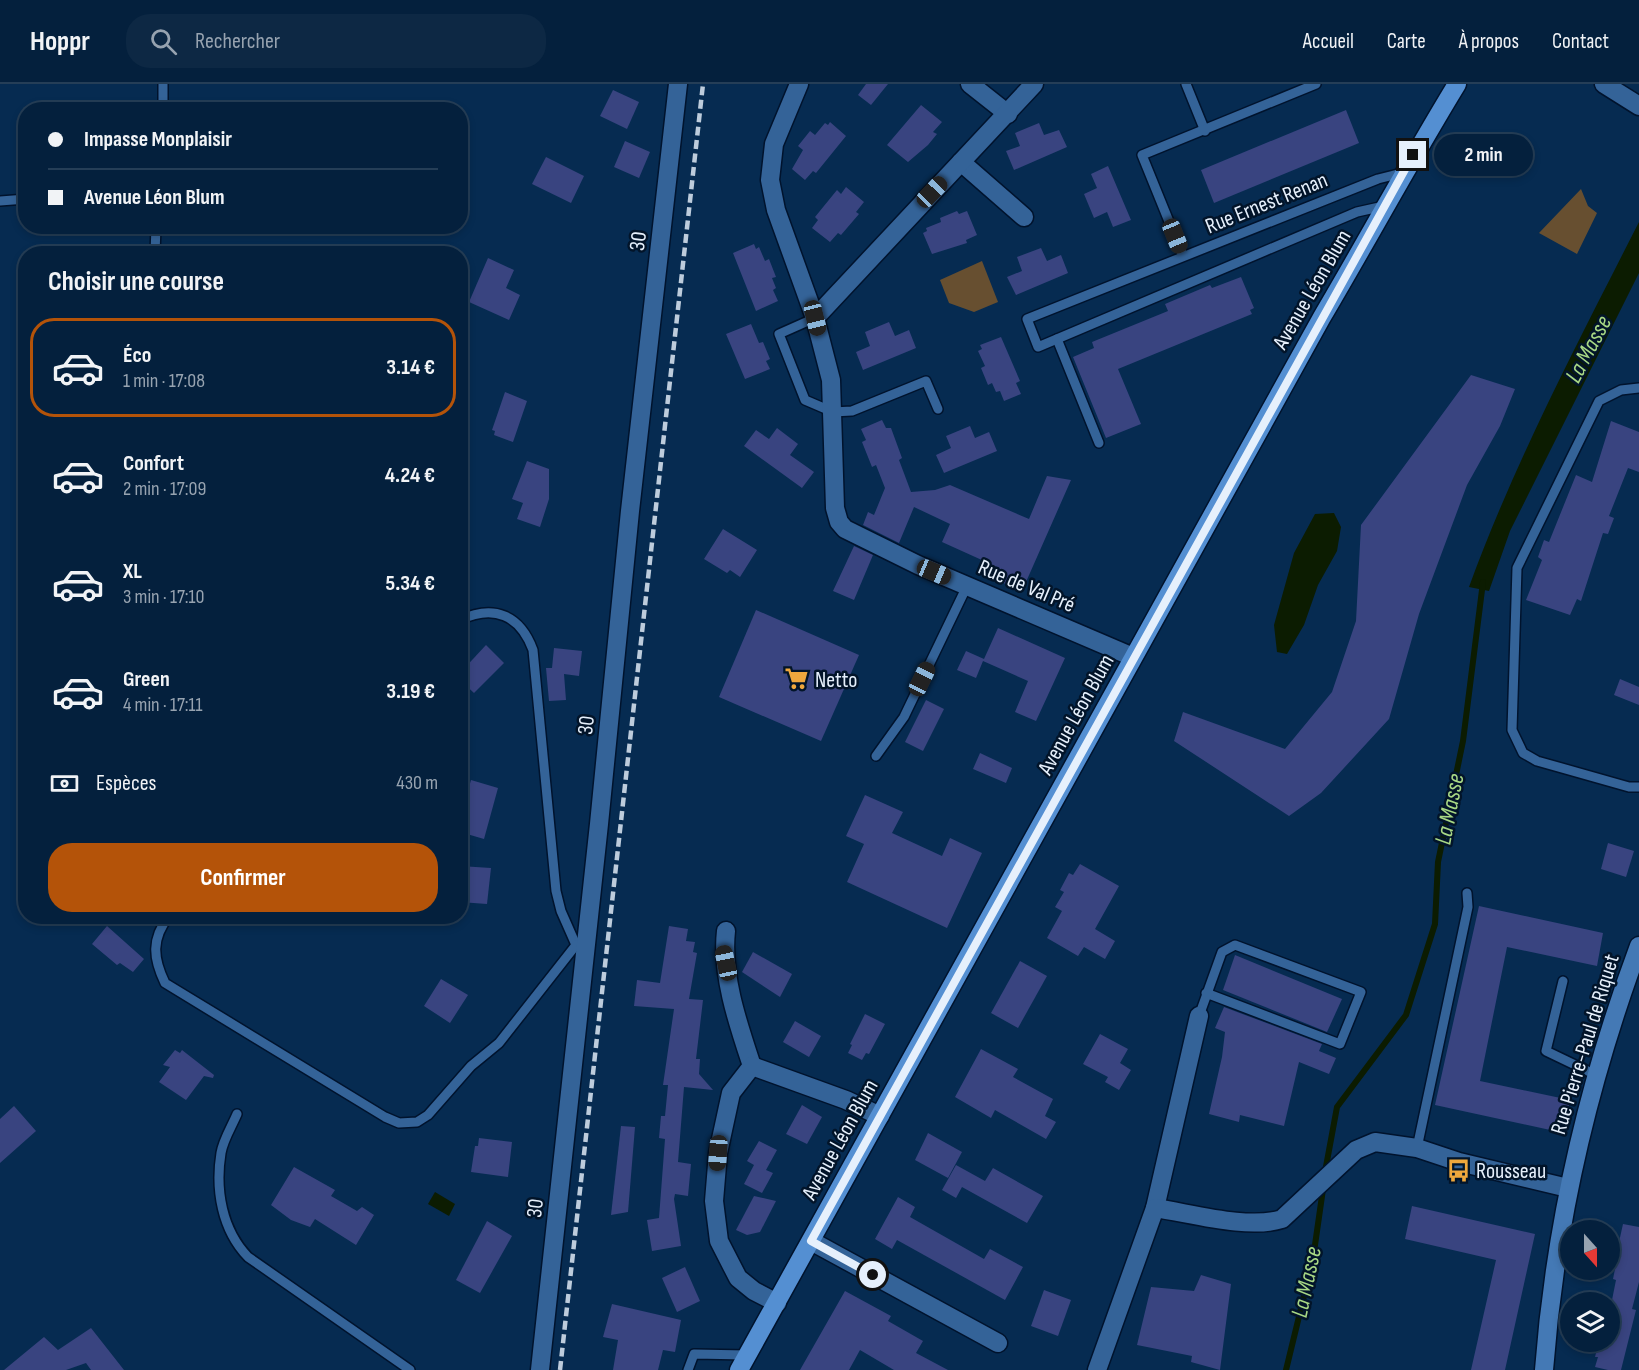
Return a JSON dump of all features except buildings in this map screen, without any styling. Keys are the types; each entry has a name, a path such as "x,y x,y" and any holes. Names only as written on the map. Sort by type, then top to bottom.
{"main road":[{"name":"Avenue Léon Blum","path":"743,1363 1322,317 1388,206 1402,173 1457,84"}],"street":[{"name":"30","path":"540,1370 580,946 678,84"},
{"path":"799,84 774,144 770,180 776,210 815,318 831,380 832,412"},
{"path":"970,84 1008,114"},
{"path":"815,318 1034,84"},
{"path":"1604,84 1639,106"},
{"path":"961,162 1024,216"},
{"name":"Rue de Val Pré","path":"832,412 835,508 839,522 845,530 967,586 1133,657"},
{"path":"726,930 723,951 737,1022 752,1066"},
{"name":"Rue Pierre-Paul de Riquet","path":"1544,1370 1551,1289 1568,1188 1596,1075 1639,946"},
{"path":"1097,1370 1155,1208 1199,1016"},
{"path":"752,1066 846,1100 880,1116"},
{"path":"752,1066 731,1093 718,1153 714,1201 719,1241 738,1278 754,1291 777,1303"},
{"path":"1155,1208 1263,1222 1281,1219 1356,1150 1375,1142 1417,1148 1460,1162 1568,1188"},
{"path":"811,1241 998,1343"}],"lane":[{"path":"163,102 164,84"},
{"path":"1186,84 1205,131"},
{"path":"1183,256 1142,155 1316,84"},
{"name":"Rue Ernest Renan","path":"1388,206 1357,212 1038,347 1027,319 1378,179 1402,173"},
{"path":"0,201 18,200"},
{"path":"815,318 779,334 805,400 832,412 852,411 926,381 938,409"},
{"path":"1057,339 1099,443"},
{"path":"1639,388 1621,390 1599,401 1517,568 1512,730 1523,753 1537,761 1629,787 1639,787"},
{"path":"876,756 904,717 967,586"},
{"path":"163,924 157,931 156,965 165,983 385,1117 399,1123 417,1122 428,1114 471,1066 499,1043 580,946 561,911 556,891 533,650 527,633 512,620 497,612 468,617"},
{"path":"1417,1148 1468,907 1467,893"},
{"path":"1199,1016 1206,993 1222,952 1235,945 1361,992 1340,1044 1206,993"},
{"path":"1563,981 1546,1051 1596,1075"},
{"path":"237,1114 221,1152 221,1200 228,1232 236,1245 248,1257 410,1370"},
{"path":"687,1370 694,1354 743,1363"}],"shaded area":[{"path":"1581,189 1588,206 1597,213 1577,254 1539,233"},
{"path":"982,261 998,302 974,312 949,303 940,280"}],"water":[{"path":"1639,222 1639,273 1510,531 1489,591 1469,587 1527,448"},
{"path":"1334,513 1341,527 1337,551 1318,585 1304,625 1287,654 1277,652 1274,625 1294,553 1315,514"},
{"path":"435,1192 455,1204 449,1216 428,1204"}],"waterway":[{"name":"La Masse","path":"1325,1172 1337,1107 1406,1015 1435,924 1438,862 1463,741 1483,582"},
{"name":"La Masse","path":"1286,1370 1313,1259 1323,1189"}],"railway":[{"path":"560,1370 703,84"}],"place":[{"name":"Netto","path":"797,679"},
{"name":"Rousseau","path":"1458,1170"}],"route":[{"path":"873,1275 811,1241 1322,317 1388,206 1402,173 1413,155"}]}
